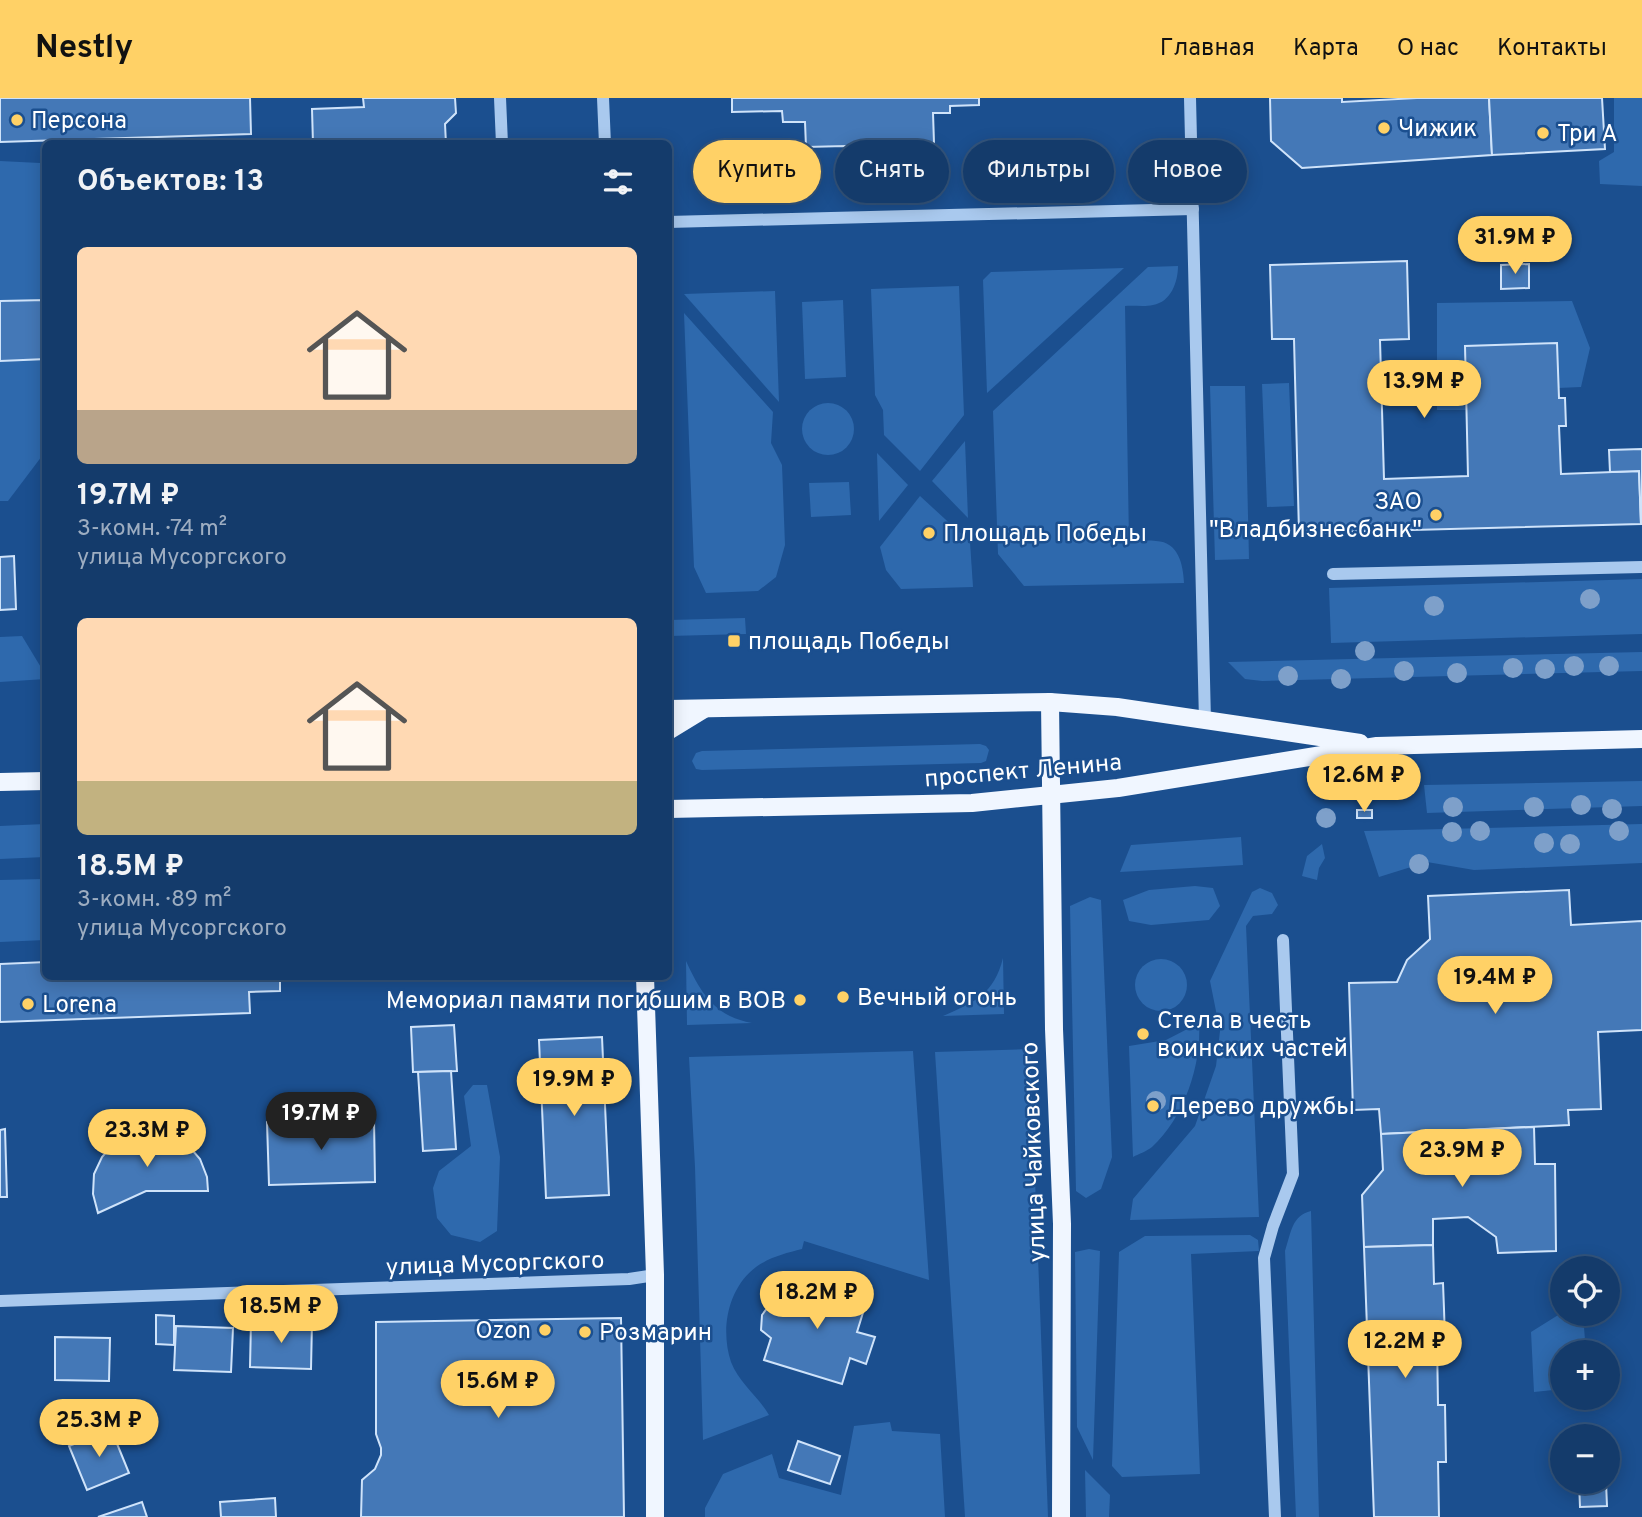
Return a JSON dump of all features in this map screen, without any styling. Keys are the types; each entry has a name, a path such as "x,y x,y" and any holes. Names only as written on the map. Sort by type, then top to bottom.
{"main road":[{"name":"проспект Ленина","path":"672,709 1050,702 1117,707 1377,746"},
{"name":"улица Чайковского","path":"1050,702 1054,1030 1062,1224 1061,1517"},
{"path":"672,729 707,708"},
{"name":"проспект Ленина","path":"672,809 972,803 1118,788 1377,746 1642,739"},
{"path":"0,782 42,781"},
{"path":"645,980 655,1275 655,1517"}],"street":[{"path":"500,98 502,140"},
{"path":"603,98 605,140"},
{"path":"1190,98 1205,721"},
{"path":"672,222 1193,209"},
{"path":"1333,574 1642,566"},
{"path":"1275,1517 1264,1258 1293,1174 1283,940"},
{"name":"улица Мусоргского","path":"0,1301 629,1279 655,1275"}],"shaded area":[{"path":"1614,98 1642,98 1642,186 1600,184 1599,161 1614,152"},
{"path":"0,161 40,163 42,300 0,301"},
{"path":"1178,266 1175,285 1164,300 1150,306 1125,306 1129,541 1156,541 1170,545 1181,562 1184,583 1024,586 998,554 993,411 1148,267"},
{"path":"1124,268 987,393 983,280 991,272"},
{"path":"959,286 964,415 920,471 884,435 883,410 875,395 871,289"},
{"path":"775,291 779,402 684,294"},
{"path":"843,300 846,377 805,379 802,302"},
{"path":"1572,301 1590,348 1581,387 1558,388 1557,343 1465,346 1466,410 1437,410 1437,303"},
{"path":"684,313 773,412 771,443 782,465 785,545 776,577 758,591 706,593 694,567"},
{"path":"42,359 42,456 8,501 0,501 0,361"},
{"path":"1289,383 1294,506 1267,507 1262,384"},
{"path":"1210,386 1245,386 1249,559 1215,560"},
{"path":"828,403 838,405 846,411 852,419 852,439 846,447 838,453 828,455 818,453 810,447 804,439 802,429 804,419 810,411 818,405"},
{"path":"965,441 968,518 932,481"},
{"path":"877,453 908,485 879,521"},
{"path":"849,482 851,515 811,517 809,483"},
{"path":"920,496 970,542 973,587 901,589 886,570 880,547"},
{"path":"1642,579 1642,634 1331,643 1329,588"},
{"path":"745,618 746,634 672,636 672,620"},
{"path":"22,636 42,669 42,679 0,682 0,637"},
{"path":"1642,652 1642,671 1262,681 1245,679 1228,662"},
{"path":"980,744 989,750 986,761 981,763 702,770 696,769 692,761 696,753 702,751"},
{"path":"1642,781 1642,806 1427,813 1424,785"},
{"path":"42,824 42,857 0,859 0,826"},
{"path":"1642,824 1642,863 1474,870 1427,862 1379,877 1364,831"},
{"path":"1241,837 1243,865 1120,872 1131,845"},
{"path":"1322,844 1325,858 1319,868 1317,880 1302,876 1307,856"},
{"path":"42,879 42,940 0,942 0,880"},
{"path":"1195,886 1213,888 1220,906 1209,920 1151,925 1129,921 1123,900 1149,890"},
{"path":"1260,888 1272,893 1278,905 1272,914 1253,916 1246,926 1259,1217 1130,1220 1133,1199 1195,1126 1216,1066 1220,1031 1210,981 1252,892"},
{"path":"1090,897 1101,900 1112,1157 1101,1189 1086,1198 1076,1191 1070,906"},
{"path":"1003,958 1004,1014 943,1016 982,995 994,980"},
{"path":"1161,959 1180,966 1187,985 1180,1004 1161,1011 1142,1004 1135,985 1142,966"},
{"path":"686,961 703,993 718,1009 739,1020 752,1023 687,1025"},
{"path":"1199,1023 1194,1073 1182,1106 1152,1147 1133,1157 1129,1046 1166,1040"},
{"path":"1030,1049 1048,1517 965,1517 935,1052"},
{"path":"913,1051 929,1280 804,1241 802,1249 772,1258 756,1267 746,1276 733,1298 726,1336 734,1370 769,1415 703,1440 689,1057"},
{"path":"473,1085 487,1085 500,1157 497,1231 480,1242 451,1235 437,1218 433,1188 439,1171 471,1146 464,1096"},
{"path":"1311,1211 1319,1517 1296,1517 1285,1251 1296,1221"},
{"path":"1250,1235 1258,1240 1259,1251 1191,1254 1200,1474 1122,1477 1112,1466 1119,1252 1145,1236"},
{"path":"1089,1249 1100,1251 1093,1460 1077,1427 1075,1252"},
{"path":"1550,1320 1550,1326 1584,1326 1585,1340 1550,1340 1550,1390 1534,1392 1531,1332"},
{"path":"890,1422 892,1431 940,1434 945,1517 705,1517 705,1508 723,1474 772,1454 779,1478 841,1495 854,1426"},
{"path":"1085,1470 1110,1495 1109,1517 1086,1517"}],"building":[{"path":"0,98 250,98 251,134 0,142"},
{"path":"363,98 455,98 456,113 445,124 446,140 313,140 312,109 364,107"},
{"path":"732,98 979,98 979,105 950,106 950,113 933,113 934,140 835,140 835,146 821,147 821,140 806,140 805,122 783,122 782,111 732,112"},
{"path":"1270,98 1342,98 1342,102 1489,98 1492,155 1302,168 1271,141"},
{"path":"1489,98 1602,98 1605,149 1492,155"},
{"path":"1407,261 1409,339 1380,340 1384,479 1468,476 1465,346 1557,343 1559,398 1565,398 1566,426 1559,426 1561,474 1639,471 1641,524 1299,533 1294,339 1272,339 1270,265"},
{"path":"1529,264 1529,288 1501,289 1501,265"},
{"path":"42,300 42,359 0,361 0,301"},
{"path":"1642,449 1641,524 1639,471 1610,472 1609,450"},
{"path":"14,556 16,609 0,610 0,557"},
{"path":"1357,810 1372,810 1372,818 1357,818"},
{"path":"1569,890 1571,925 1642,921 1642,1030 1598,1032 1601,1109 1568,1110 1569,1125 1381,1134 1379,1109 1353,1110 1349,983 1397,982 1407,960 1430,939 1428,896"},
{"path":"42,962 42,980 280,980 280,991 249,992 250,1013 0,1022 0,964"},
{"path":"454,1025 457,1071 413,1072 411,1027"},
{"path":"602,1037 609,1195 546,1198 539,1040"},
{"path":"451,1071 456,1149 423,1151 418,1072"},
{"path":"374,1119 375,1182 269,1185 267,1122"},
{"path":"1534,1127 1535,1164 1555,1164 1556,1251 1498,1253 1496,1237 1468,1217 1433,1219 1433,1245 1364,1247 1362,1195 1383,1170 1381,1134"},
{"path":"5,1129 7,1197 0,1197 0,1130"},
{"path":"151,1130 171,1134 187,1144 200,1159 207,1177 208,1191 146,1191 98,1213 93,1194 94,1174 102,1157 115,1142 132,1134"},
{"path":"1433,1245 1434,1284 1443,1283 1445,1339 1437,1339 1438,1405 1445,1405 1446,1462 1438,1462 1439,1517 1374,1517 1364,1247"},
{"path":"817,1279 854,1291 851,1301 865,1306 857,1332 875,1337 866,1364 850,1358 842,1384 764,1360 771,1338 761,1330 762,1315 771,1303 787,1302 792,1283 814,1289"},
{"path":"156,1315 174,1316 174,1345 156,1344"},
{"path":"621,1318 624,1517 361,1517 362,1480 375,1469 381,1455 376,1434 376,1322"},
{"path":"251,1321 312,1322 311,1369 250,1367"},
{"path":"176,1326 233,1328 231,1372 174,1370"},
{"path":"55,1337 110,1338 109,1381 55,1380"},
{"path":"111,1429 129,1473 87,1490 69,1446"},
{"path":"798,1441 840,1456 830,1484 788,1470"},
{"path":"1579,1494 1606,1494 1607,1506 1580,1507"},
{"path":"275,1498 276,1517 221,1517 220,1502"},
{"path":"142,1502 147,1517 98,1517"}],"place":[{"name":"Персона","path":"17,120"},
{"name":"Чижик","path":"1384,128"},
{"name":"Три А","path":"1543,133"},
{"name":"ЗАО \"Владбизнесбанк\"","path":"1436,515"},
{"name":"Площадь Победы","path":"929,533"},
{"name":"площадь Победы","path":"734,641"},
{"name":"Вечный огонь","path":"843,997"},
{"name":"Мемориал памяти погибшим в ВОВ","path":"800,1000"},
{"name":"Lorena","path":"28,1004"},
{"name":"Стела в честь воинских частей","path":"1143,1034"},
{"name":"Дерево дружбы","path":"1153,1106"},
{"name":"Ozon","path":"545,1330"},
{"name":"Розмарин","path":"585,1332"}]}
